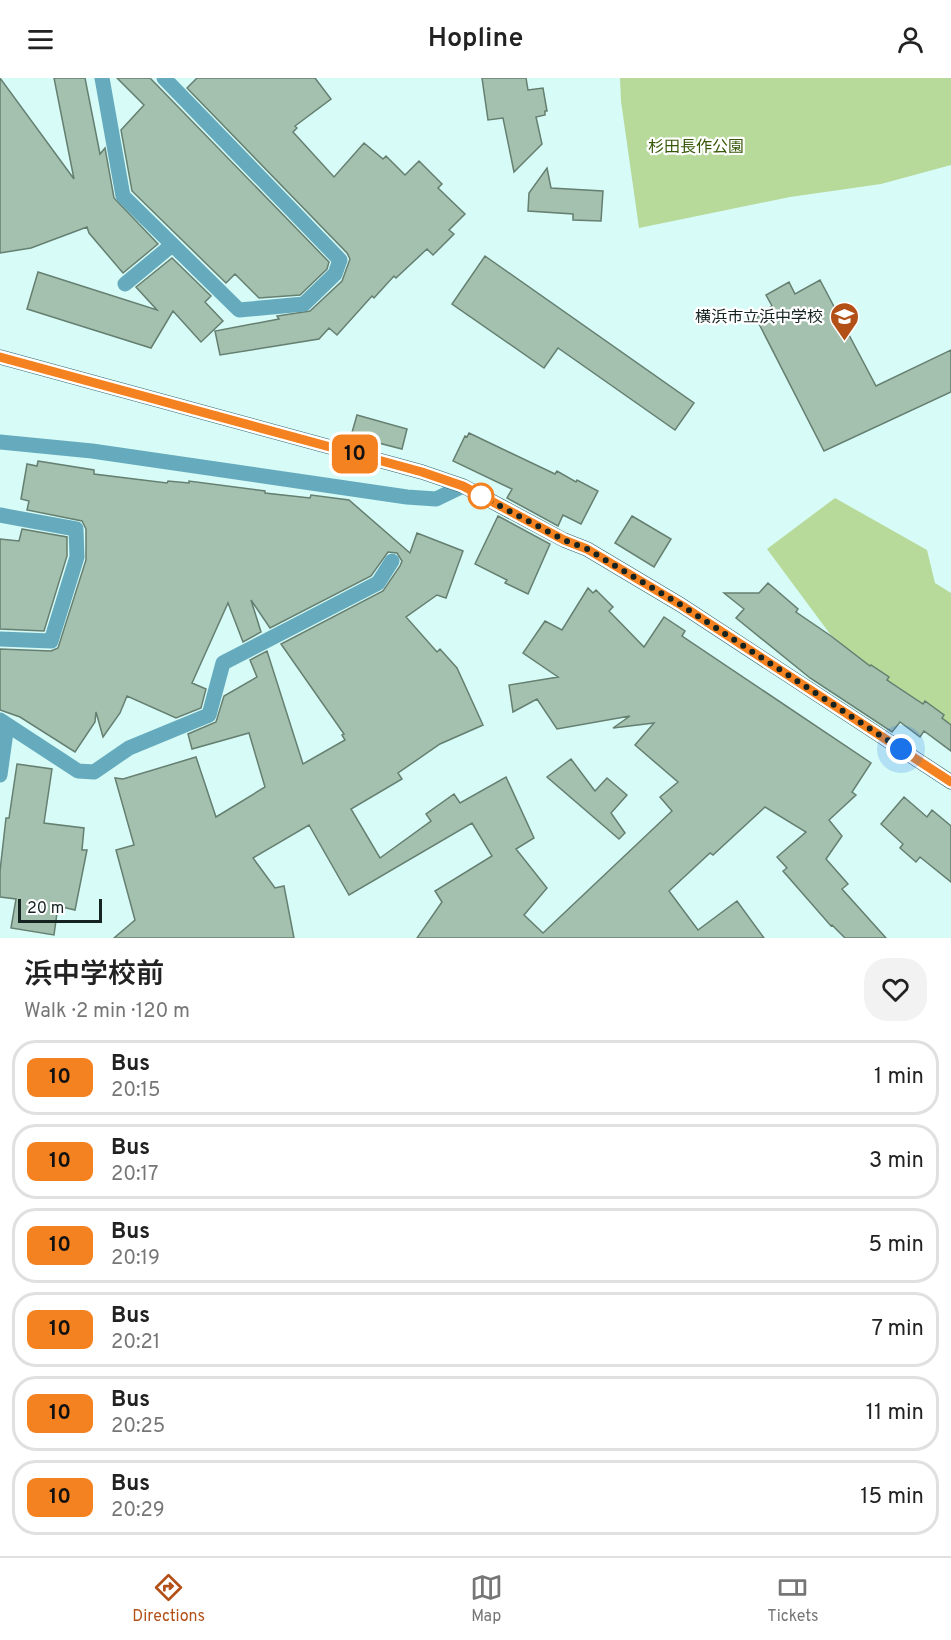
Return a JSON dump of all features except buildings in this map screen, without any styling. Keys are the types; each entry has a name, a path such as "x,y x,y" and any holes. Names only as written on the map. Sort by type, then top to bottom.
{"main road":[{"path":"0,357 422,472 463,486 564,540 587,549 681,605 951,782"}],"street":[{"path":"102,78 123,196 239,310 304,304 335,274 340,260 164,78"},
{"path":"125,284 172,245"},
{"path":"0,441 92,451 436,499 463,486"},
{"path":"0,515 76,529 77,557 51,641 0,639"},
{"path":"0,775 4,723 78,771 94,772 129,748 209,715 223,663 378,584 392,561"}],"green space":[{"name":"杉田長作公園","path":"620,78 951,78 951,165 881,184 790,197 639,228 621,101"},
{"path":"835,498 927,550 935,583 951,593 951,739 830,634 767,549"}],"bus line":[{"name":"10","path":"0,357 422,472 463,486 564,540 587,549 681,605 951,782"}],"place":[{"name":"横浜市立浜中学校","path":"844,342"}],"route":[{"path":"481,496 564,540 587,549 681,605 901,749"}]}
